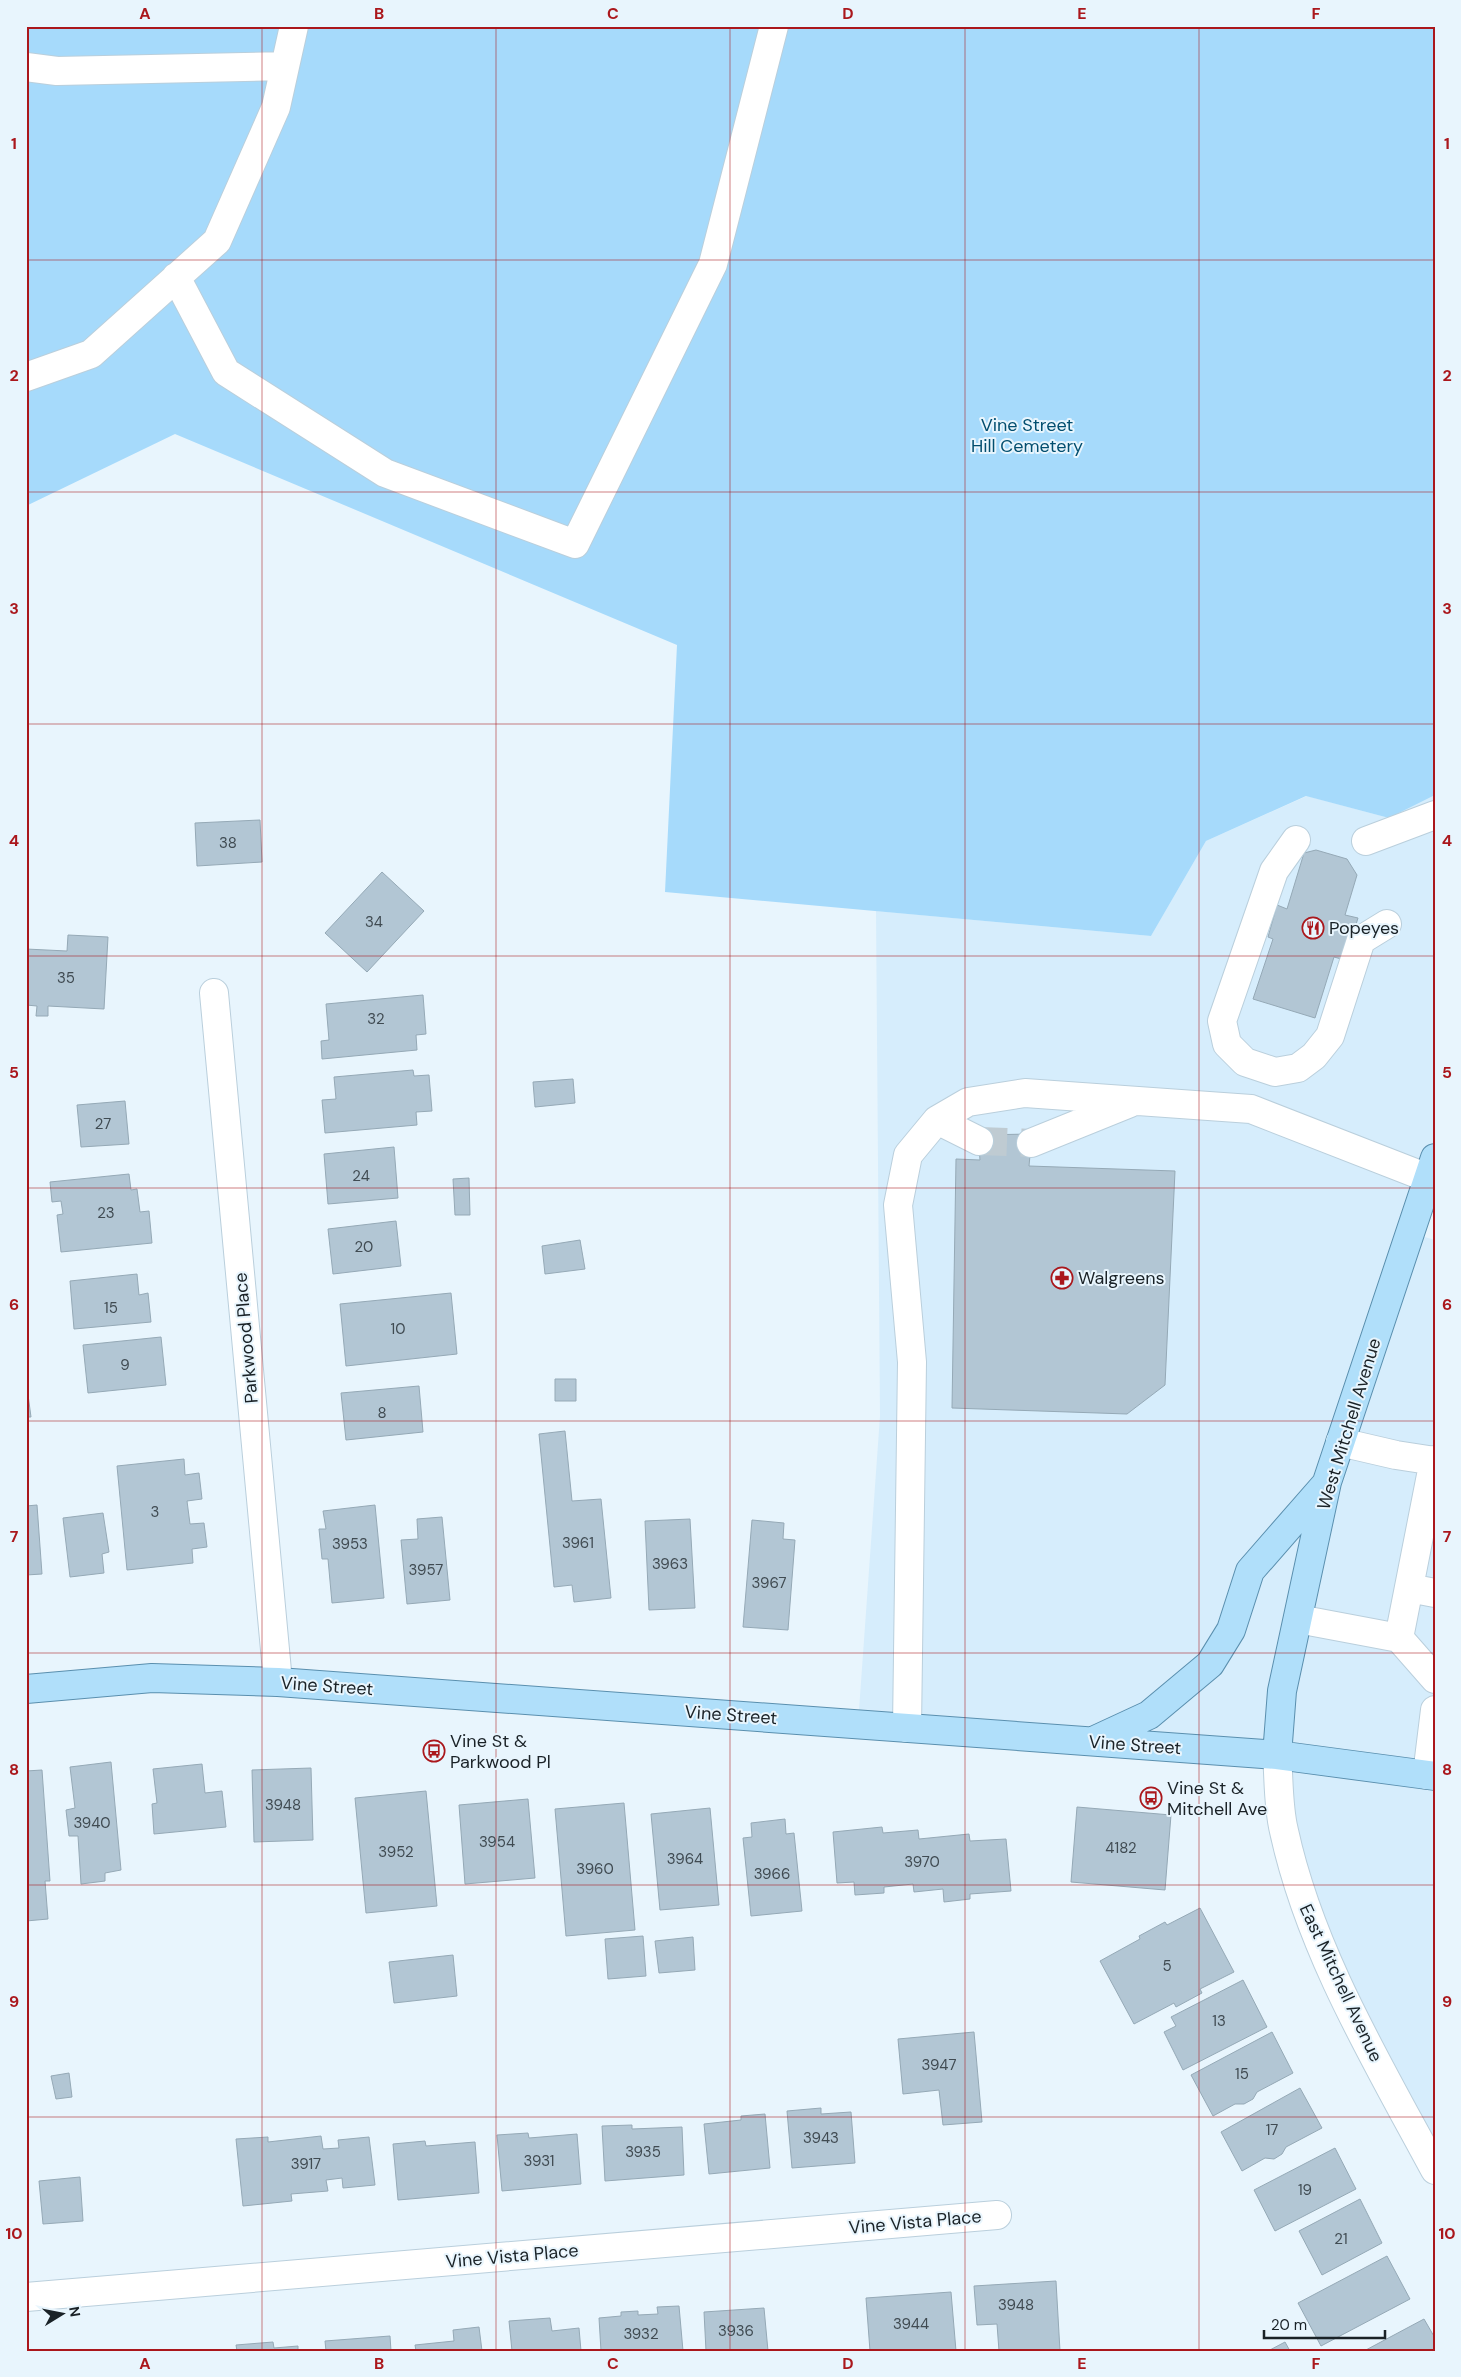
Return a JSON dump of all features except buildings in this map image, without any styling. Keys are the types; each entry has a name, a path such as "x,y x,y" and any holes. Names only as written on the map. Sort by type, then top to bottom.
{"main road":[{"name":"West Mitchell Avenue","path":"1277,1755 1282,1691 1327,1482 1431,1168"},
{"path":"1091,1742 1149,1715 1210,1664 1231,1630 1250,1571 1327,1482"},
{"name":"Vine Street","path":"26,1689 152,1678 278,1682 1277,1755 1431,1776"}],"street":[{"path":"26,377 91,354 217,241 276,107 294,26"},
{"path":"176,277 226,372 386,473 575,544 713,264 774,26"},
{"path":"26,66 56,71 285,66"},
{"path":"1366,841 1435,816"},
{"path":"1296,840 1274,871 1222,1021 1227,1044 1244,1062 1275,1072 1298,1068 1314,1056 1330,1036 1361,940 1386,924"},
{"name":"Parkwood Place","path":"214,993 278,1682"},
{"path":"907,1728 912,1362 898,1205 908,1155 937,1120 968,1102 1026,1093 1251,1109 1431,1168"},
{"path":"1031,1143 1136,1101"},
{"path":"937,1120 978,1142"},
{"path":"1340,1442 1396,1455 1434,1460 1422,1591 1399,1638"},
{"path":"1298,1619 1399,1638 1435,1679"},
{"path":"1431,1776 1435,1710"},
{"name":"East Mitchell Avenue","path":"1277,1755 1283,1829 1311,1925 1373,2054 1435,2170"},
{"name":"Vine Vista Place","path":"26,2297 997,2215"}],"shaded area":[{"path":"1435,795 1435,1158 1411,1233 1435,1240 1435,2169 1311,1925 1277,1755 858,1724 880,1416 876,911 1151,936 1206,841 1307,796 1389,818"}],"green space":[{"name":"Vine Street Hill Cemetery","path":"26,26 1435,26 1435,795 1389,818 1306,796 1206,841 1151,936 665,892 677,645 175,434 26,506"}],"tunnel":[{"path":"979,1141 1031,1143"}],"place":[{"name":"Popeyes","path":"1313,928"},
{"name":"Walgreens","path":"1062,1278"},
{"name":"Vine St & Parkwood Pl","path":"434,1751"},
{"name":"Vine St & Mitchell Ave","path":"1151,1798"}]}
